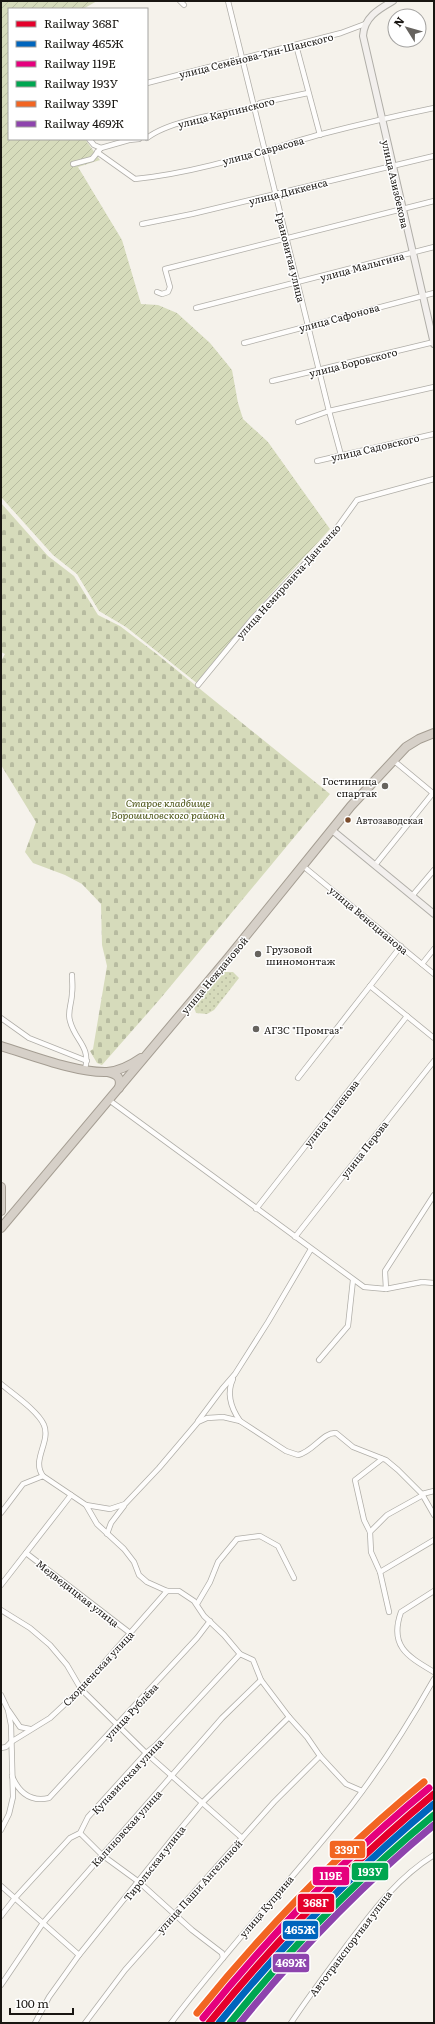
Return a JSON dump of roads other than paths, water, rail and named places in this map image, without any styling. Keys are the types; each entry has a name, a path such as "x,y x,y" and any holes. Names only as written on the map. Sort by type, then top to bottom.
{"highway":[{"name":"улица Неждановой","path":"1,1228 392,760 406,747 419,738 434,733"},
{"path":"1,1046 40,1058 86,1065 115,1074 119,1078 119,1088"},
{"path":"108,1072 126,1067 147,1055"},
{"path":"2,1191 8,1205 17,1208"},
{"path":"1,1211 2,1191"}],"main road":[{"path":"365,24 374,14 393,1"},
{"name":"улица Азизбекова","path":"365,24 363,36 364,45 434,343"},
{"path":"332,830 434,914"}],"street":[{"name":"Грановитая улица","path":"228,1 341,455"},
{"name":"улица Семёнова-Тян-Шанского","path":"148,83 342,33 365,24"},
{"path":"296,45 320,135"},
{"name":"улица Карпинского","path":"148,137 155,132 190,121 255,107 260,103 308,93"},
{"name":"улица Саврасова","path":"99,150 135,179 156,177 266,151 381,119 434,108"},
{"path":"90,140 99,150"},
{"path":"73,164 92,159 99,150 129,140"},
{"name":"улица Диккенса","path":"142,224 277,194 434,156"},
{"path":"157,292 162,294 168,292 170,287 165,269 434,201"},
{"name":"улица Малыгина","path":"196,308 434,247"},
{"name":"улица Сафонова","path":"244,343 434,292"},
{"name":"улица Боровского","path":"272,382 434,343"},
{"path":"298,422 329,411 434,387"},
{"name":"улица Садовского","path":"317,461 434,434"},
{"name":"улица Немировича-Данченко","path":"198,685 253,618 331,536 357,500 434,479"},
{"path":"375,865 433,794 392,760"},
{"name":"улица Венецианова","path":"303,866 434,974"},
{"path":"412,896 434,870"},
{"path":"298,1078 401,946"},
{"path":"422,964 434,949"},
{"path":"1,1018 29,1038 86,1065 85,1047 76,1036 70,1021 69,1013 73,993 72,975"},
{"path":"370,986 434,1038"},
{"name":"улица Паленова","path":"256,1209 407,1016"},
{"name":"улица Перова","path":"295,1237 434,1061"},
{"path":"109,1100 364,1287 386,1289 422,1282 434,1283"},
{"path":"386,1289 385,1271 434,1195"},
{"path":"107,1534 115,1518 125,1504 159,1468 198,1422 235,1374 311,1249"},
{"path":"319,1360 348,1326 353,1280"},
{"path":"235,1374 229,1394 234,1412 240,1421"},
{"path":"1,1384 41,1419 44,1426 44,1440 39,1471 43,1476 86,1505 110,1509 125,1504"},
{"path":"198,1422 216,1417 240,1421 293,1455 304,1454 311,1450 328,1434 332,1433 340,1436 353,1447 382,1459 398,1470 423,1494 434,1515"},
{"path":"382,1459 355,1480 364,1520 370,1532 371,1552 380,1572 389,1612"},
{"path":"1,1513 23,1484 43,1476"},
{"path":"370,1532 387,1515 423,1494 434,1491"},
{"path":"1,1585 71,1495"},
{"path":"86,1505 97,1524 124,1549 134,1562 139,1575 146,1582 167,1591 179,1591 194,1601 240,1654 253,1660 261,1680 307,1737 320,1756 346,1784 362,1791"},
{"path":"110,1509 115,1518"},
{"path":"197,1604 210,1582 218,1562 237,1539 260,1536 278,1546 294,1578"},
{"path":"380,1572 434,1540"},
{"name":"Медведицкая улица","path":"26,1553 130,1633"},
{"name":"Сходненская улица","path":"1,1748 6,1747 30,1729 50,1718 81,1689 167,1591"},
{"path":"434,1591 400,1612 396,1634 405,1652 413,1660 434,1672"},
{"path":"1,1610 30,1628 50,1645 67,1665 81,1689 146,1753 242,1838"},
{"name":"улица Рублёва","path":"12,1776 16,1784 31,1797 39,1800 49,1798 198,1638 210,1621"},
{"name":"Купавинская улица","path":"1,1916 15,1898 70,1838 80,1833 88,1817 146,1753 156,1745 240,1654"},
{"name":"улица Куприна","path":"171,2023 362,1791 407,1726 434,1679"},
{"name":"Калиновская улица","path":"1,1985 43,1923 222,1718 261,1680"},
{"path":"1,1695 8,1710 20,1727 30,1729"},
{"path":"1,1830 6,1820 13,1797 8,1710"},
{"name":"Тирольская улица","path":"35,2023 50,1997 79,1955 202,1803 289,1716"},
{"name":"улица Паши Ангелиной","path":"85,2023 125,1970 274,1802 320,1756"},
{"path":"80,1833 102,1855 139,1882 174,1915 222,1953 223,1958"},
{"name":"Автотранспортная улица","path":"291,2023 313,1991 396,1883 417,1866 434,1855"},
{"path":"1,1886 79,1955"}],"railway":[{"path":"217,2023 265,1964 319,1908 376,1855 434,1807"}],"rail line":[{"name":"339Г","path":"197,2013 277,1921 333,1863 424,1782"},
{"name":"119Е","path":"203,2018 255,1956 310,1897 368,1841 429,1788"},
{"name":"368Г","path":"209,2023 261,1961 316,1903 373,1847 434,1794"},
{"name":"465Ж","path":"219,2023 269,1964 321,1908 376,1855 434,1804"},
{"name":"193У","path":"230,2023 277,1967 327,1914 379,1863 434,1815"},
{"name":"469Ж","path":"240,2023 262,1996 332,1919 408,1847 434,1825"}],"place":[{"name":"Гостиница спартак","path":"385,786"},
{"name":"Автозаводская","path":"348,820"},
{"name":"Грузовой шиномонтаж","path":"258,954"},
{"name":"АГЗС \"Промгаз\"","path":"256,1029"}],"park label":[{"name":"Старое кладбище Ворошиловского района","path":"168,808"}]}
